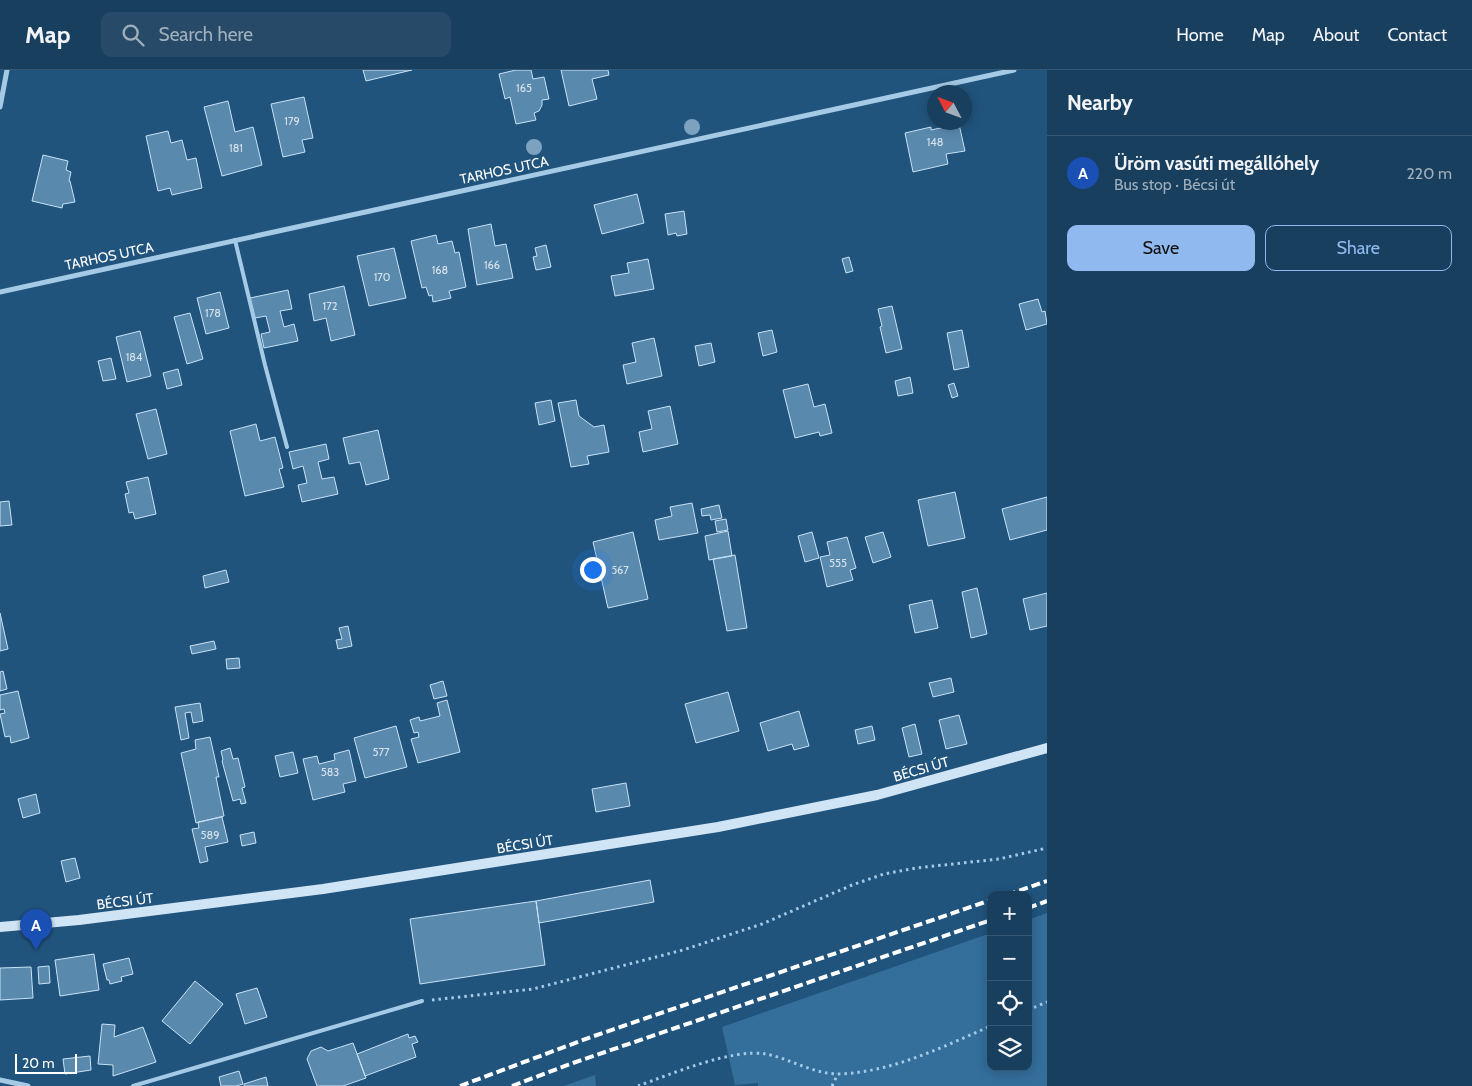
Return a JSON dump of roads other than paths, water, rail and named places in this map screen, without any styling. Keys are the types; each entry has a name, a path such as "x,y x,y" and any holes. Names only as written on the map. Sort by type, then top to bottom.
{"street":[{"path":"0,107 7,70"},
{"name":"TARHOS UTCA","path":"0,292 1014,70"},
{"name":"BÉCSI ÚT","path":"0,928 98,918 323,889 718,827 876,795 1047,748"},
{"path":"0,1080 28,1086"}],"lane":[{"path":"235,240 264,365 287,447"},
{"path":"133,1086 422,1001"}],"railway":[{"path":"1018,891 1047,881"},
{"path":"460,1086 591,1037 987,901"},
{"path":"1032,907 1047,901"},
{"path":"512,1086 573,1063 987,921"}],"place":[{"name":"Üröm vasúti megállóhely","path":"36,950"}]}
